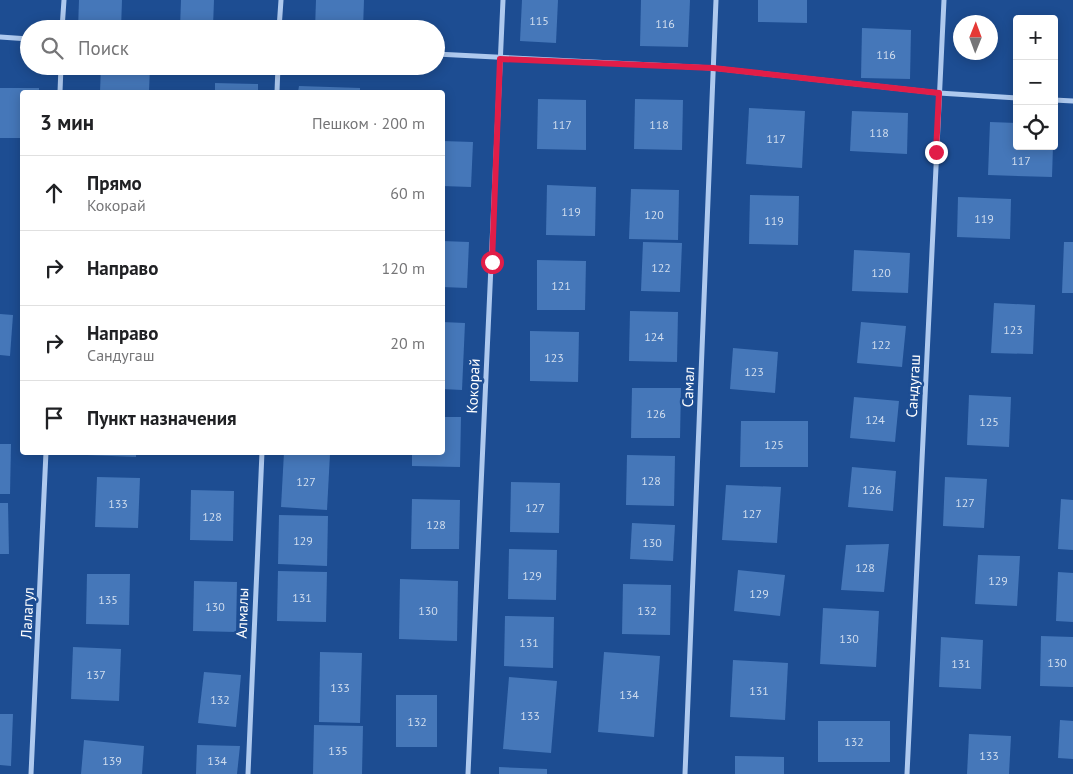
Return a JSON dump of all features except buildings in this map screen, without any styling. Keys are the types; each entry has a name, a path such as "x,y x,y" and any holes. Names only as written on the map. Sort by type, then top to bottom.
{"street":[{"path":"63,20 64,0"},
{"path":"279,20 280,0"},
{"name":"Кокорай","path":"468,774 503,0"},
{"name":"Самал","path":"685,774 716,0"},
{"name":"Сандугаш","path":"907,774 944,0"},
{"path":"0,37 20,38"},
{"path":"445,55 500,59 713,68 939,93 1013,98"},
{"path":"60,90 61,75"},
{"path":"277,90 278,75"},
{"path":"1058,100 1073,101"},
{"name":"Лалагул","path":"31,774 46,455"},
{"name":"Алмалы","path":"248,774 262,455"}],"route":[{"path":"492,262 500,59 713,68 939,93 936,152"}]}
